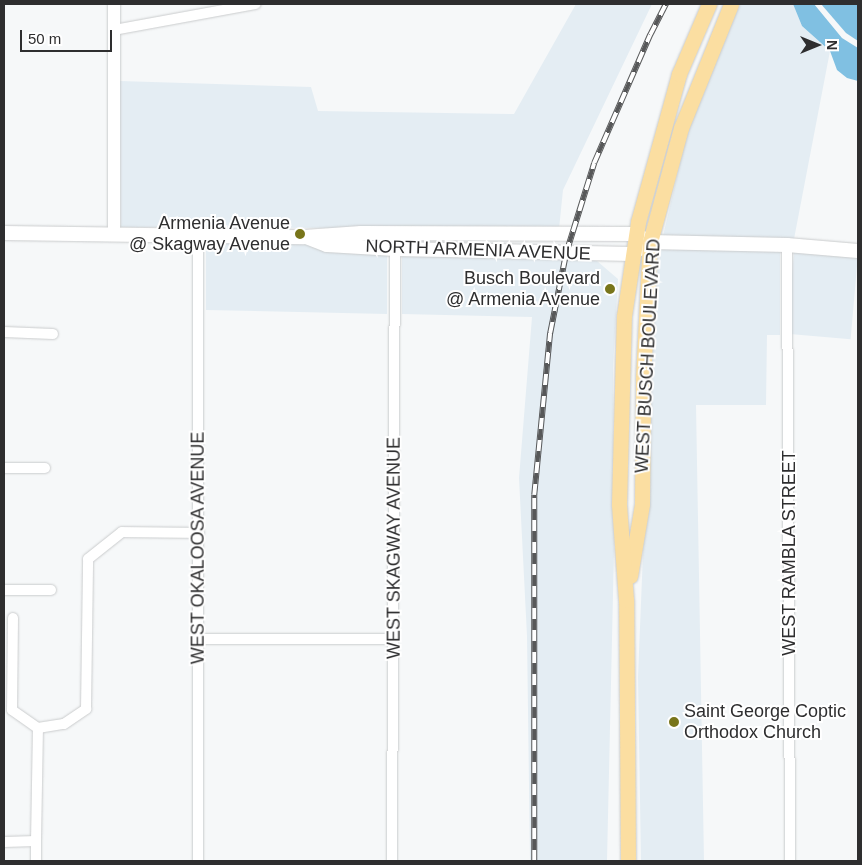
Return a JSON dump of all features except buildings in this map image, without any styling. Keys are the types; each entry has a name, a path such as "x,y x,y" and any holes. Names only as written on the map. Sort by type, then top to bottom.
{"main road":[{"name":"WEST BUSCH BOULEVARD","path":"628,861 626,600 619,504 620,367 631,254 635,234 679,74 709,4"},
{"name":"WEST BUSCH BOULEVARD","path":"626,600 642,504 643,378 650,242 681,128 731,4"},
{"name":"NORTH ARMENIA AVENUE","path":"4,233 304,237 395,234 635,234 650,242 787,245 858,251"},
{"name":"NORTH ARMENIA AVENUE","path":"304,237 327,245 395,249 631,254"},
{"path":"631,254 650,242"}],"street":[{"path":"114,4 114,233"},
{"path":"114,30 256,4"},
{"name":"WEST SKAGWAY AVENUE","path":"392,861 395,234"},
{"name":"WEST OKALOOSA AVENUE","path":"198,235 198,861"},
{"name":"WEST RAMBLA STREET","path":"787,245 790,861"},
{"path":"4,332 52,334"},
{"path":"4,468 45,468"},
{"path":"13,618 12,710 38,728 64,724 86,709 88,560 122,532 199,533"},
{"path":"4,590 51,590"},
{"path":"197,639 394,639"},
{"path":"36,861 38,728"},
{"path":"4,842 36,841"}],"shaded area":[{"path":"576,4 652,4 563,190 559,229 121,227 120,81 311,87 318,111 514,114"},
{"path":"741,4 793,4 802,26 830,51 794,239 663,236 688,129 723,39"},
{"path":"206,241 303,243 387,255 387,314 206,310"},
{"path":"661,248 780,251 780,335 767,335 766,405 696,405 704,861 641,861 638,677 650,379 655,294"},
{"path":"794,252 858,258 851,339 787,334"},
{"path":"402,256 597,261 618,279 613,367 614,550 607,861 530,861 527,636 519,478 532,317 402,314"}],"water":[{"path":"793,4 814,4 842,38 858,48 858,81 847,78 837,70 830,51 802,26"},
{"path":"821,4 858,4 858,41 846,33"}],"railway":[{"path":"534,861 534,495 550,333 566,253 594,163 650,35 666,4"}],"place":[{"name":"Armenia Avenue @ Skagway Avenue","path":"300,234"},
{"name":"Busch Boulevard @ Armenia Avenue","path":"610,289"},
{"name":"Saint George Coptic Orthodox Church","path":"674,722"}]}
